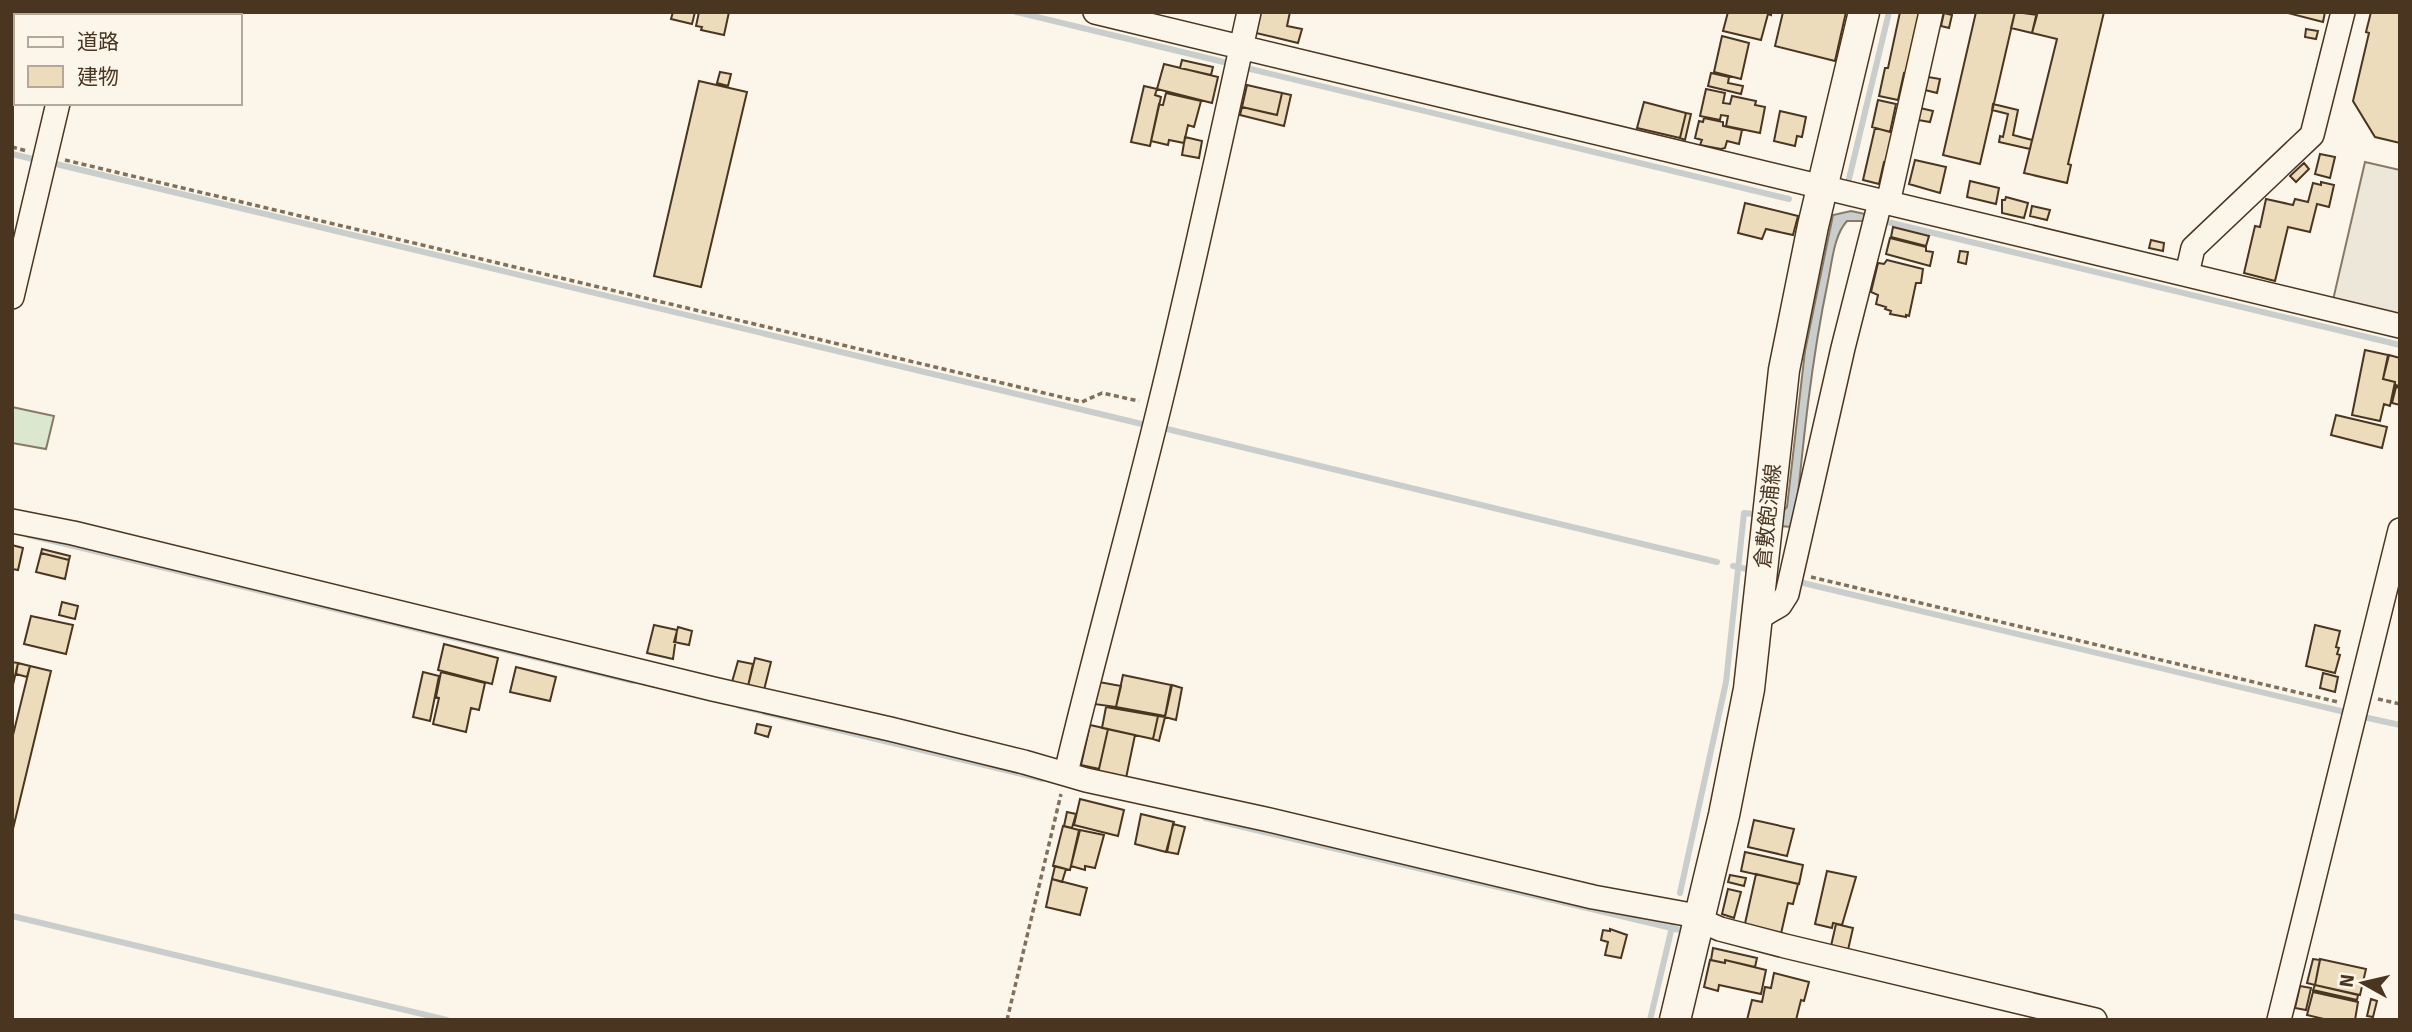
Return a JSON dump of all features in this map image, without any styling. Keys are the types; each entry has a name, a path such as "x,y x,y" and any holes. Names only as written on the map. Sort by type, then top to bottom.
{"main road":[{"name":"倉敷飽浦線","path":"1675,1020 1739,741 1758,618 1784,370 1793,318 1864,12"}],"street":[{"path":"1095,12 1239,59 1822,188 1880,211 2187,274 2400,326"},
{"path":"1064,780 1160,406 1249,12"},
{"path":"1758,618 1780,605 1787,594 1831,401 1931,12"},
{"path":"2187,274 2193,248 2312,135 2343,12"},
{"path":"12,297 58,105"},
{"path":"12,521 73,533 713,689 903,732 1064,780 1593,897 1686,914 1720,929 1785,946 2095,1020"},
{"path":"2279,1020 2400,530"}],"path":[{"path":"46,156 1083,402 1102,393 1160,406"},
{"path":"1793,572 2355,711"},
{"path":"1007,1020 1064,780"}],"green space":[{"path":"12,407 54,416 46,449 12,443"}],"shaded area":[{"path":"2365,162 2400,170 2400,315 2333,300"},
{"path":"1851,211 1865,214 1863,221 1847,221 1834,249 1812,372 1795,525 1780,526 1782,512 1787,507 1805,351 1833,215"}],"building":[{"path":"673,12 695,12 692,24 671,19"},
{"path":"699,12 729,12 724,35 701,30 702,27 696,26"},
{"path":"1261,12 1290,12 1287,26 1302,29 1298,43 1256,33"},
{"path":"1728,12 1771,12 1771,15 1768,14 1761,40 1723,31"},
{"path":"1783,12 1846,12 1835,61 1775,46"},
{"path":"1900,12 1923,12 1910,74 1904,73 1898,100 1879,96"},
{"path":"1976,12 2015,12 1980,164 1943,155"},
{"path":"2015,12 2037,15 2032,33 2011,28"},
{"path":"2037,12 2104,12 2068,164 2071,165 2067,183 2024,173 2057,39 2032,33"},
{"path":"2284,12 2325,12 2323,22"},
{"path":"2371,12 2400,12 2400,143 2375,137 2353,101 2369,33 2366,32"},
{"path":"1944,13 1952,15 1949,28 1941,26"},
{"path":"2306,29 2318,31 2316,39 2305,37"},
{"path":"1722,36 1749,43 1741,79 1714,72"},
{"path":"1182,60 1213,67 1211,75 1180,68"},
{"path":"1164,64 1218,77 1212,103 1157,89"},
{"path":"720,72 731,74 728,86 717,83"},
{"path":"1711,73 1729,77 1728,83 1743,86 1741,94 1708,86"},
{"path":"1928,77 1940,79 1937,93 1925,90"},
{"path":"699,81 747,92 701,287 654,276"},
{"path":"1247,85 1282,93 1277,115 1242,107"},
{"path":"1144,86 1157,89 1155,95 1161,97 1150,146 1131,142"},
{"path":"1706,89 1725,93 1723,103 1730,104 1732,96 1756,101 1755,105 1765,107 1760,133 1726,126 1728,116 1721,115 1720,120 1700,116"},
{"path":"1166,93 1201,101 1194,127 1188,125 1184,143 1169,140 1168,145 1151,141 1159,104 1163,105"},
{"path":"1282,93 1291,95 1284,126 1240,115 1242,107 1277,115"},
{"path":"1878,100 1896,104 1890,132 1872,127"},
{"path":"1644,102 1686,113 1680,138 1637,128"},
{"path":"1993,104 2018,110 2013,135 2032,140 2030,149 1999,142 2000,136 2003,137 2008,114 1992,110"},
{"path":"1920,108 1933,111 1930,122 1918,120"},
{"path":"1780,111 1806,117 1802,137 1797,136 1795,146 1774,141"},
{"path":"1686,113 1691,114 1685,140 1680,138"},
{"path":"1704,118 1742,130 1739,144 1727,141 1725,148 1721,149 1700,145 1702,140 1695,138 1699,121 1703,122"},
{"path":"1875,128 1895,133 1888,163 1884,162 1879,184 1863,180"},
{"path":"1185,137 1202,141 1199,158 1182,155"},
{"path":"2320,154 2335,157 2330,178 2315,174"},
{"path":"1915,160 1946,167 1940,193 1909,184"},
{"path":"2304,163 2309,169 2296,182 2290,176"},
{"path":"1970,181 1999,188 1996,204 1967,197"},
{"path":"2321,182 2334,185 2329,207 2317,204 2310,232 2288,227 2275,281 2244,273 2255,226 2260,227 2266,199 2293,205 2295,199 2308,202 2313,183 2321,185"},
{"path":"2006,197 2028,203 2024,218 2002,213 2002,200"},
{"path":"1745,203 1798,216 1793,235 1766,229 1762,239 1738,233"},
{"path":"2032,206 2050,210 2047,220 2030,216"},
{"path":"1893,227 1929,236 1926,246 1891,237"},
{"path":"1890,238 1926,247 1926,251 1933,252 1930,266 1886,254"},
{"path":"2151,240 2164,243 2163,251 2149,248"},
{"path":"1960,251 1968,252 1966,264 1958,262"},
{"path":"1887,260 1923,269 1921,283 1916,283 1909,316 1890,314 1891,311 1885,309 1886,307 1876,304 1878,295 1871,292 1878,263 1884,264"},
{"path":"2365,350 2388,355 2383,379 2395,382 2390,406 2384,404 2380,421 2352,415"},
{"path":"2389,355 2400,358 2400,386 2383,379"},
{"path":"2396,387 2400,388 2400,405 2392,403"},
{"path":"2336,415 2387,427 2382,448 2331,435"},
{"path":"12,545 23,548 18,570 12,569"},
{"path":"42,549 70,556 69,560 41,553"},
{"path":"41,553 69,560 65,579 36,572"},
{"path":"62,602 78,606 75,619 59,615"},
{"path":"31,616 73,625 66,654 24,644"},
{"path":"654,625 677,630 673,659 647,653"},
{"path":"2315,625 2340,631 2336,647 2339,648 2337,654 2340,655 2335,673 2306,666"},
{"path":"678,627 692,631 689,645 674,642"},
{"path":"444,644 498,658 492,684 438,670"},
{"path":"755,658 771,662 764,690 748,686"},
{"path":"738,661 753,664 748,686 732,682"},
{"path":"12,662 18,663 12,689"},
{"path":"18,663 30,666 27,677 16,674"},
{"path":"30,666 51,671 12,833 12,739"},
{"path":"516,667 556,677 550,701 510,692"},
{"path":"423,672 439,676 430,721 413,717"},
{"path":"441,672 485,683 479,710 471,708 466,732 433,724"},
{"path":"2323,673 2338,677 2335,692 2320,688"},
{"path":"1123,675 1171,685 1165,716 1116,707"},
{"path":"1099,682 1121,686 1116,707 1094,704"},
{"path":"1172,685 1182,688 1176,720 1165,717"},
{"path":"1106,707 1158,716 1153,739 1102,728"},
{"path":"1158,716 1165,717 1159,741 1153,739"},
{"path":"757,724 771,727 768,737 755,733"},
{"path":"1090,725 1108,729 1099,769 1081,765"},
{"path":"1108,729 1135,735 1126,778 1095,772 1095,768 1099,769"},
{"path":"1080,799 1124,810 1118,836 1074,825"},
{"path":"1067,812 1076,814 1072,828 1064,826"},
{"path":"1141,814 1174,822 1166,852 1135,844"},
{"path":"1754,820 1794,829 1787,856 1748,847"},
{"path":"1173,824 1185,827 1178,854 1167,852"},
{"path":"1063,826 1079,830 1070,870 1053,866"},
{"path":"1080,830 1104,835 1095,868 1085,866 1085,870 1071,866"},
{"path":"1745,852 1803,865 1799,884 1741,871"},
{"path":"1055,866 1066,869 1062,882 1052,879"},
{"path":"1827,871 1856,877 1842,925 1833,923 1832,928 1815,924"},
{"path":"1756,874 1798,884 1793,904 1788,903 1780,938 1744,928"},
{"path":"1730,875 1746,878 1744,886 1728,882"},
{"path":"1052,879 1087,888 1080,915 1046,907"},
{"path":"1728,889 1741,892 1734,918 1722,914"},
{"path":"1836,924 1853,928 1848,950 1831,946"},
{"path":"1610,929 1627,935 1621,958 1605,955 1608,942 1601,940 1603,930"},
{"path":"1713,948 1757,958 1755,967 1725,960 1725,963 1711,960"},
{"path":"2313,959 2320,960 2315,985 2307,983"},
{"path":"2320,959 2366,969 2360,995 2315,985"},
{"path":"1710,960 1725,963 1725,960 1766,970 1761,994 1719,985 1718,991 1704,987"},
{"path":"1774,973 1809,982 1796,1020 1747,1020 1752,1000 1762,1002 1765,987 1771,988"},
{"path":"2315,985 2358,995 2357,1000 2313,990"},
{"path":"2300,986 2311,988 2306,1010 2295,1008"},
{"path":"2313,992 2358,1002 2355,1020 2328,1020 2307,1015"},
{"path":"2371,999 2377,1001 2373,1017 2367,1016"}],"waterway":[{"path":"1016,12 1232,64"},
{"path":"1849,179 1889,12"},
{"path":"1242,67 1789,199"},
{"path":"12,154 37,160"},
{"path":"56,164 1146,425"},
{"path":"1879,220 2400,345"},
{"path":"1163,428 1717,562"},
{"path":"1680,893 1726,682 1744,513 1755,514"},
{"path":"28,535 633,681"},
{"path":"1733,566 1747,569"},
{"path":"1799,582 2349,713"},
{"path":"739,706 1042,779"},
{"path":"2359,716 2400,725"},
{"path":"1205,818 1680,930"},
{"path":"12,916 447,1020"},
{"path":"1650,1020 1673,923"}]}
